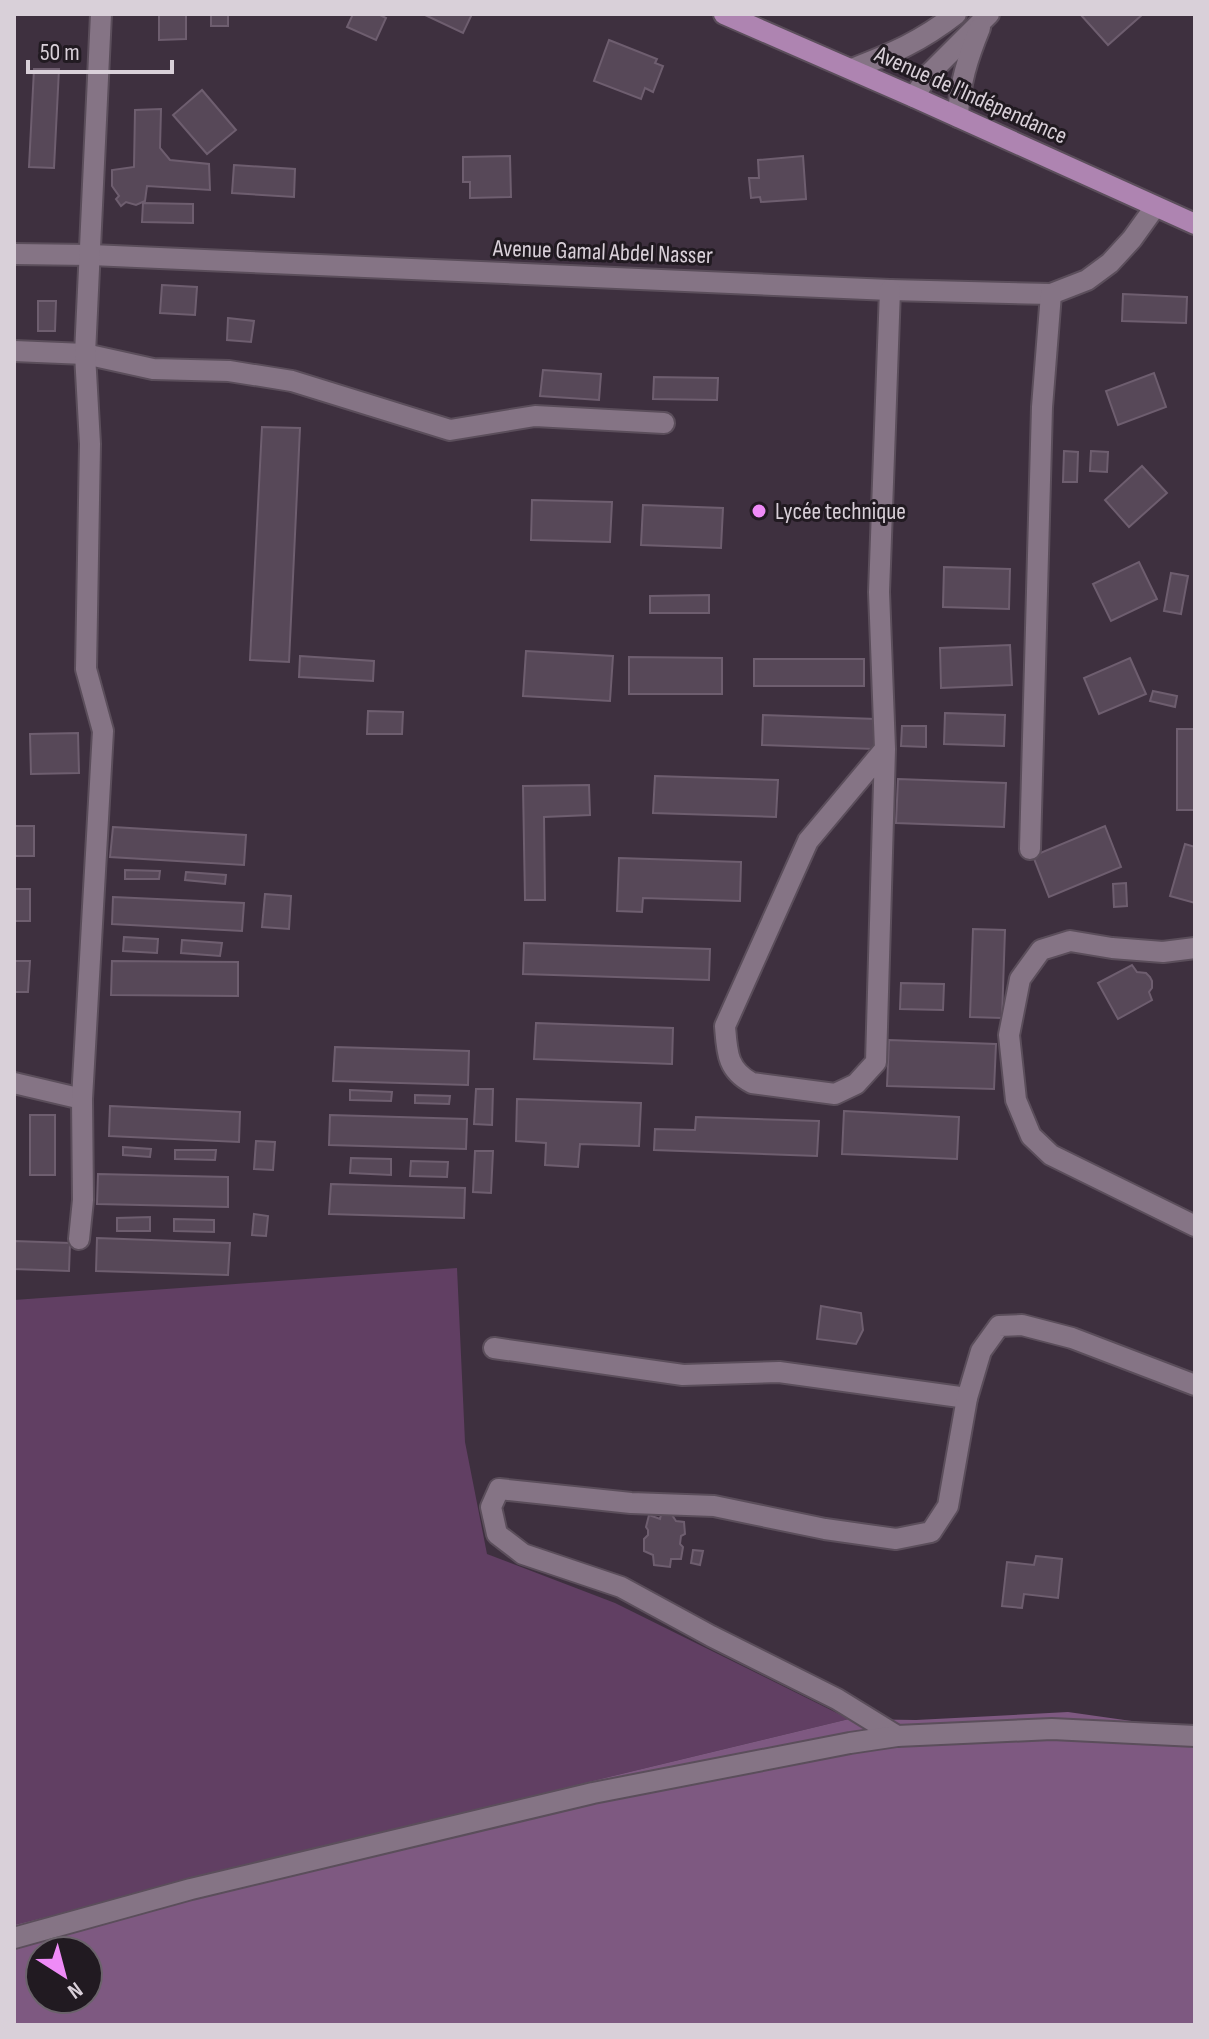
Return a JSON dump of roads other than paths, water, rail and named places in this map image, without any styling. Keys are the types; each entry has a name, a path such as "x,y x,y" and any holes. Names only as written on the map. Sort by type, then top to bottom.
{"main road":[{"name":"Avenue de l'Indépendance","path":"724,14 1195,224"}],"street":[{"path":"79,1239 83,1200 82,1099 103,731 86,669 90,444 85,354 101,14"},
{"path":"852,69 909,46 931,34 956,14"},
{"path":"914,97 928,75 986,17"},
{"path":"958,117 959,92 965,69 986,17"},
{"name":"Avenue Gamal Abdel Nasser","path":"14,254 1051,294 1087,280 1110,263 1155,207"},
{"path":"885,749 808,841 725,1026 728,1055 740,1077 752,1083 835,1094 856,1084 876,1062 885,749 879,592 890,290"},
{"path":"1030,849 1042,407 1051,294"},
{"path":"14,351 85,354 153,369 229,371 292,381 450,430 535,416 664,423"},
{"path":"1195,948 1163,952 1070,941 1041,950 1020,979 1009,1035 1016,1100 1031,1136 1051,1155 1195,1226"},
{"path":"14,1083 82,1099"},
{"path":"897,1736 837,1699 621,1587 523,1554 497,1534 491,1507 499,1489 631,1503 714,1506 825,1529 896,1539 931,1532 948,1506 967,1398 981,1351 999,1326 1022,1325 1072,1338 1195,1385"},
{"path":"494,1348 683,1375 779,1372 967,1398"},
{"path":"14,1938 191,1889 593,1793 850,1743 897,1736 1052,1729 1195,1736"}],"place":[{"name":"Lycée technique","path":"759,511"}]}
